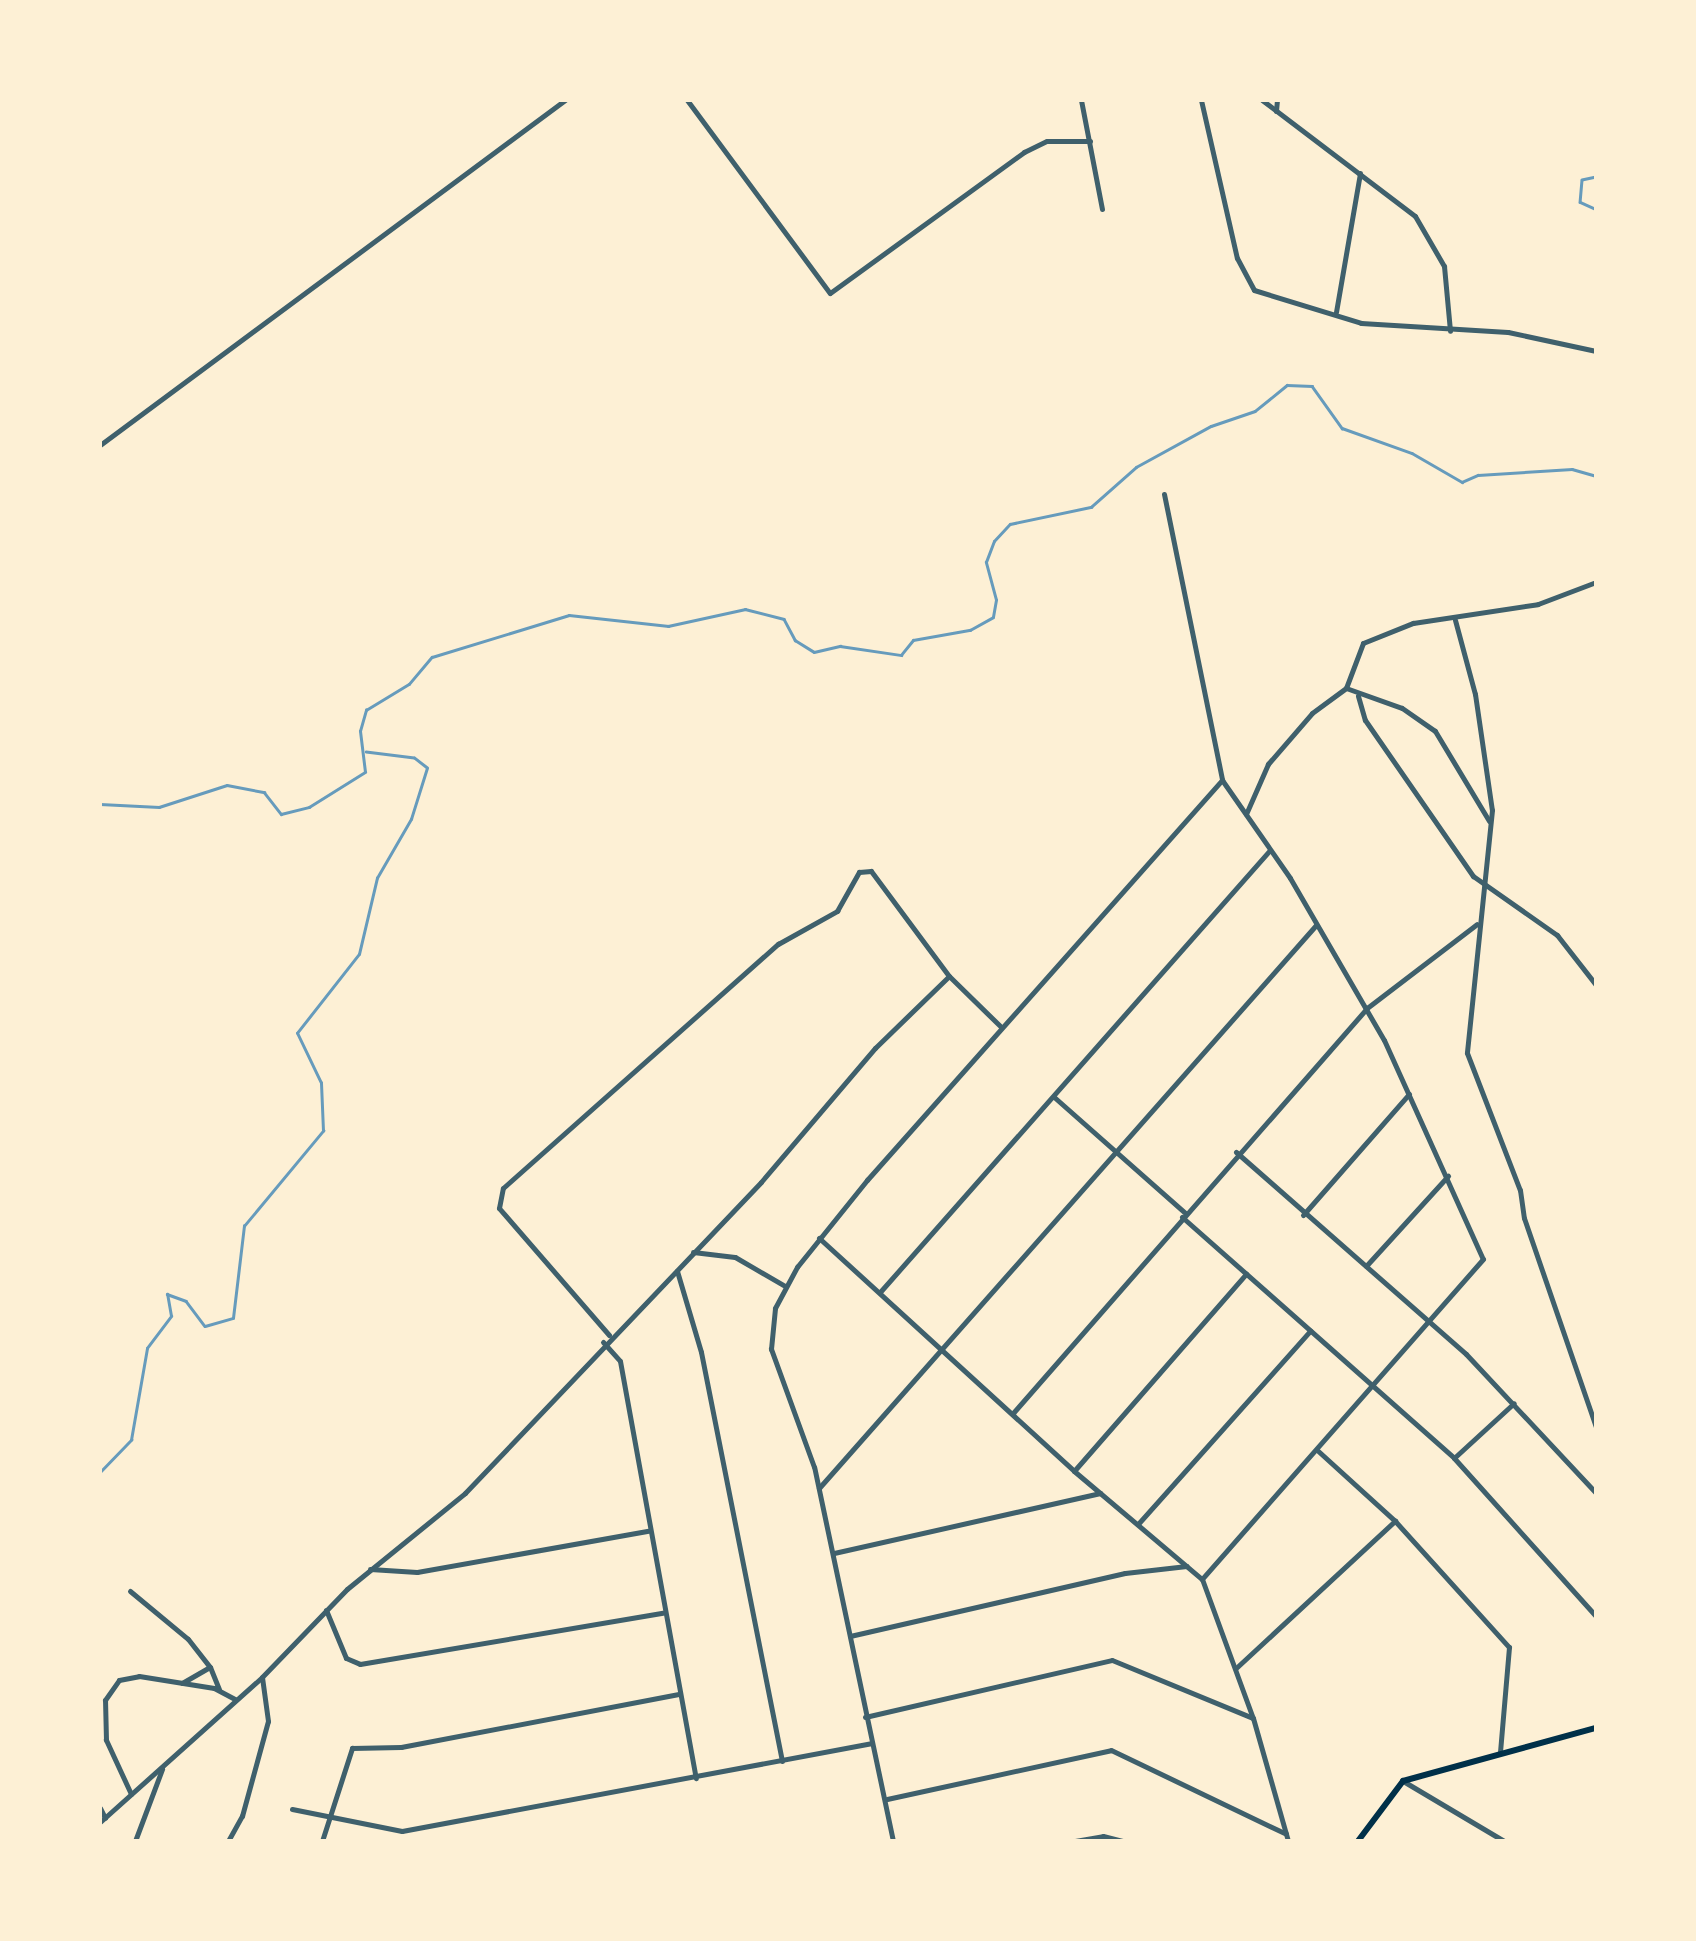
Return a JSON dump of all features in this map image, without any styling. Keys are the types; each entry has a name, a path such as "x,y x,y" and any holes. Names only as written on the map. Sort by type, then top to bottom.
{"main road":[{"path":"1358,1841 1403,1781 1596,1728"}],"street":[{"path":"100,445 565,100"},
{"path":"687,100 830,293 1024,152 1047,141 1090,142"},
{"path":"1081,100 1102,209"},
{"path":"1201,100 1248,284 1260,293 1386,327 1508,332 1596,352"},
{"path":"1262,100 1415,216 1438,252 1451,296 1450,331"},
{"path":"1276,110 1277,100"},
{"path":"1335,314 1360,172"},
{"path":"1164,494 1222,780 1367,1008 1448,1176 1483,1259 1202,1579"},
{"path":"1246,814 1268,764 1312,713 1346,688 1362,643 1413,624 1538,604 1596,582"},
{"path":"1455,620 1488,760 1491,823 1467,1053 1520,1190 1524,1218 1596,1427"},
{"path":"1346,688 1358,696 1402,708 1435,731 1491,823"},
{"path":"1358,696 1365,720 1407,784 1486,886 1557,935 1596,986"},
{"path":"893,1841 819,1488 771,1349 785,1286 820,1238 1002,1027 1222,780"},
{"path":"880,1292 1270,850"},
{"path":"609,1335 499,1208 510,1179 596,1110 778,944 843,906 865,869 949,976 1002,1027"},
{"path":"1013,1413 1236,1152 1367,1008 1480,922"},
{"path":"819,1488 1316,925"},
{"path":"102,1820 262,1677 370,1569 465,1493 602,1342 693,1252 875,1048 949,976"},
{"path":"1303,1214 1410,1094"},
{"path":"1054,1097 1454,1458 1596,1616"},
{"path":"1236,1152 1430,1322 1514,1403 1596,1493"},
{"path":"1366,1266 1448,1176"},
{"path":"820,1238 1074,1471 1202,1579 1253,1718 1287,1837"},
{"path":"693,1252 736,1257 785,1286"},
{"path":"677,1269 701,1352 782,1761"},
{"path":"1074,1471 1246,1274"},
{"path":"1138,1524 1310,1331"},
{"path":"602,1342 620,1361 648,1532 696,1778"},
{"path":"1454,1458 1514,1403"},
{"path":"1318,1450 1395,1520 1508,1647 1500,1756"},
{"path":"834,1553 1100,1493"},
{"path":"1236,1668 1395,1520"},
{"path":"370,1569 417,1572 648,1532"},
{"path":"850,1636 1114,1576 1187,1566"},
{"path":"130,1591 188,1638 210,1666 218,1689"},
{"path":"326,1610 346,1658 360,1664 663,1613"},
{"path":"866,1717 1112,1660 1253,1718"},
{"path":"182,1683 210,1666"},
{"path":"131,1794 106,1740 108,1691 139,1676 218,1689 235,1699"},
{"path":"228,1841 242,1816 268,1721 262,1677"},
{"path":"322,1841 352,1748 401,1747 680,1694"},
{"path":"292,1809 329,1820 402,1832 870,1743"},
{"path":"887,1799 1111,1750 1287,1837"},
{"path":"135,1841 163,1766"},
{"path":"1403,1781 1504,1841"},
{"path":"100,1808 102,1820"},
{"path":"400,1841 402,1832"},
{"path":"1075,1841 1103,1836 1123,1841"}],"waterway":[{"path":"1596,177 1582,180 1580,202 1596,209"},
{"path":"100,804 159,807 227,785 264,792 281,814 309,807 365,772 360,731 366,710 409,684 432,657 569,615 668,626 745,609 784,619 795,640 814,652 840,646 901,655 913,640 970,630 993,617 996,600 986,562 994,541 1010,524 1091,507 1136,467 1211,426 1255,411 1287,385 1312,386 1342,428 1412,453 1462,482 1478,475 1572,469 1596,476"},
{"path":"100,1472 131,1440 147,1348 171,1316 167,1294 186,1301 205,1326 233,1318 244,1226 323,1131 321,1083 297,1033 359,954 377,878 411,819 427,768 414,758 366,752"}]}
